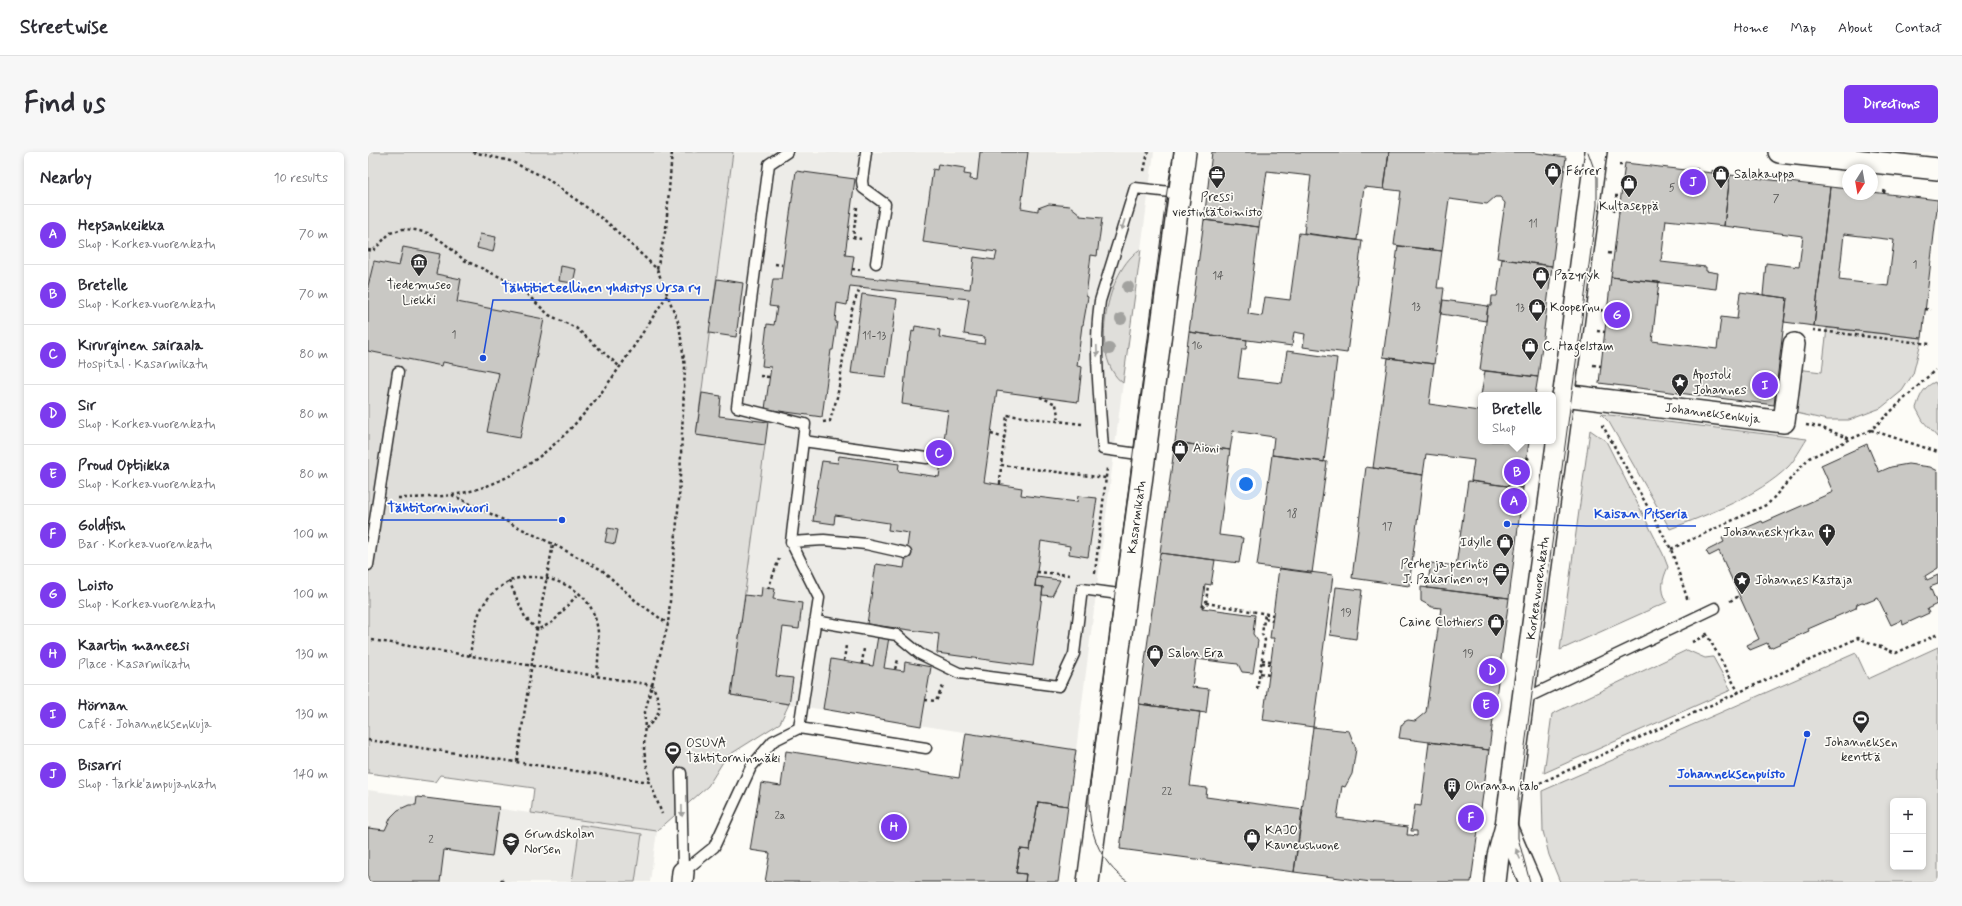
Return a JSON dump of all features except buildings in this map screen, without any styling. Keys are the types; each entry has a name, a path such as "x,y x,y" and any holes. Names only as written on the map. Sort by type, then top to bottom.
{"street":[{"name":"Kasarmikatu","path":"1094,881 1126,595 1184,152"},
{"name":"Korkeavuorenkatu","path":"1495,882 1498,856 1506,826 1596,152"},
{"path":"1779,152 1938,169"},
{"name":"Johanneksenkuja","path":"1563,395 1784,422 1794,344"},
{"path":"1506,826 1530,882"}],"lane":[{"path":"787,152 769,164 738,407 805,424 791,542 819,598 799,728"},
{"path":"866,152 862,180 863,188 885,204 876,263"},
{"path":"1145,455 1106,450 1097,350 1097,319 1100,301 1135,188 1179,193"},
{"path":"368,566 398,372"},
{"path":"803,441 927,458"},
{"path":"791,542 824,540 866,544 906,553"},
{"path":"815,621 898,635 920,654 959,673 1058,686 1074,654 1082,590 1126,595"},
{"path":"1522,700 1715,608"},
{"path":"683,877 714,846 751,766 774,741 799,728 926,748"},
{"path":"681,772 683,877"}],"path":[{"path":"474,152 510,161 546,178 608,222 657,269 668,293 679,324 685,367 679,499 668,624 645,712 644,731 644,751 650,782 663,817"},
{"path":"657,269 666,228 672,152"},
{"path":"1619,165 1624,165"},
{"path":"1696,171 1697,166"},
{"path":"1713,168 1713,173"},
{"path":"1727,170 1727,175"},
{"path":"1884,193 1885,188"},
{"path":"1615,196 1621,196"},
{"path":"1613,209 1619,212"},
{"path":"368,250 373,251 390,233 409,230 428,233 442,242 464,260 518,285 549,315 576,328 620,367"},
{"path":"1608,253 1614,254"},
{"path":"805,430 817,423 830,421 837,397 853,302 861,287"},
{"path":"378,497 452,495 478,488 515,473 546,452 590,409 620,367 668,293"},
{"path":"1925,309 1931,310"},
{"path":"1600,310 1607,312"},
{"path":"1794,344 1806,329 1930,344"},
{"path":"1598,331 1605,332"},
{"path":"1593,365 1601,366"},
{"path":"1671,548 1768,504 1809,458 1871,430 1935,370"},
{"path":"1040,397 1056,404 1060,421"},
{"path":"1000,484 1007,415 1083,424"},
{"path":"1597,426 1603,426 1671,548 1689,601 1739,693"},
{"path":"1820,427 1850,439"},
{"path":"1871,430 1938,452"},
{"path":"991,434 1005,438"},
{"path":"1093,591 1106,478 1106,450"},
{"path":"1001,465 1106,478"},
{"path":"452,495 553,544 602,570 636,601 668,624"},
{"path":"768,589 775,567 782,553 791,542"},
{"path":"517,762 537,630 553,544"},
{"path":"1037,572 1094,576"},
{"path":"470,656 476,624 482,607 490,596 510,582 529,577 546,578 563,584 578,594 592,609 597,625 599,644 597,676"},
{"path":"510,582 525,618 537,630"},
{"path":"1202,607 1206,603 1208,585"},
{"path":"537,630 553,622 578,594"},
{"path":"1206,603 1273,615"},
{"path":"1258,689 1266,640 1262,634 1265,613"},
{"path":"1265,618 1272,620"},
{"path":"1540,783 1858,638 1896,653 1938,634"},
{"path":"372,640 652,685"},
{"path":"1262,661 1271,663"},
{"path":"925,700 936,701 951,669"},
{"path":"1260,674 1269,675"},
{"path":"644,731 656,719 659,707 659,700 652,685"},
{"path":"368,740 650,782"}],"shaded area":[{"path":"368,152 733,152 696,435 765,445 731,695 789,704 780,723 726,757 708,786 657,831 531,813 534,788 440,775 435,782 368,773"},
{"path":"733,152 1154,152 1076,750 731,695 745,595 696,435"},
{"path":"1141,249 1123,383 1112,371 1106,354 1104,335 1106,314 1111,293 1119,274 1129,259"},
{"path":"1827,328 1922,338 1913,374 1902,391 1881,408 1849,420 1827,420 1792,412 1796,369 1822,372"},
{"path":"1935,382 1938,388 1938,438 1923,421 1916,408 1925,389"},
{"path":"1601,414 1807,439 1788,467 1762,487 1732,503 1670,529 1609,422"},
{"path":"1590,430 1606,441 1663,554 1668,567 1664,576 1663,584 1663,593 1667,602 1560,650"},
{"name":"Johanneksen kenttä","path":"1938,647 1938,881 1560,882 1549,855 1543,831 1542,791 1856,653 1868,679"},
{"path":"1687,650 1705,658 1713,657 1731,690 1544,773 1552,714"},
{"name":"Grundskolan Norsen","path":"368,790 657,831 650,882 368,882"},
{"path":"580,825 642,834 635,882 572,882"}],"tram line":[{"path":"1128,882 1109,864 1097,844 1090,820 1089,794 1167,191 1174,152"},
{"path":"1530,882 1518,838 1518,799 1597,205 1597,177 1588,152"}],"place":[{"name":"Bisarri","path":"1693,182"},
{"name":"Férrer","path":"1553,186"},
{"name":"Pressi viestintätoimisto","path":"1217,189"},
{"name":"Salakauppa","path":"1721,189"},
{"name":"Kultaseppä","path":"1629,198"},
{"name":"Tiedemuseo Liekki","path":"419,277"},
{"name":"Pazyryk","path":"1541,290"},
{"name":"Loisto","path":"1617,315"},
{"name":"Koopernu","path":"1537,322"},
{"name":"Tähtitieteellinen yhdistys Ursa ry","path":"483,358"},
{"name":"C. Hagelstam","path":"1530,361"},
{"name":"Hörnan","path":"1765,385"},
{"name":"Apostoli Johannes","path":"1680,397"},
{"name":"Kirurginen sairaala","path":"939,453"},
{"name":"Aioni","path":"1180,463"},
{"name":"Bretelle","path":"1517,472"},
{"name":"Hepsankeikka","path":"1514,501"},
{"name":"Tähtitorninvuori","path":"562,520"},
{"name":"Kaisan Pitseria","path":"1507,524"},
{"name":"Johanneskyrkan","path":"1827,547"},
{"name":"Idylle","path":"1505,557"},
{"name":"Perhe ja perintö J. Pakarinen oy","path":"1501,586"},
{"name":"Johannes Kastaja","path":"1742,595"},
{"name":"Caine Clothiers","path":"1496,637"},
{"name":"Salon Era","path":"1155,668"},
{"name":"Sir","path":"1492,671"},
{"name":"Proud Optiikka","path":"1486,705"},
{"name":"Johanneksenpuisto","path":"1807,734"},
{"name":"Johanneksen kenttä","path":"1861,734"},
{"name":"OSUVA Tähtitorninmäki","path":"673,765"},
{"name":"Ohranan talo","path":"1452,801"},
{"name":"Goldfish","path":"1471,818"},
{"name":"Kaartin maneesi","path":"894,827"},
{"name":"KAJO Kauneushuone","path":"1252,852"},
{"name":"Grundskolan Norsen","path":"511,856"}]}
